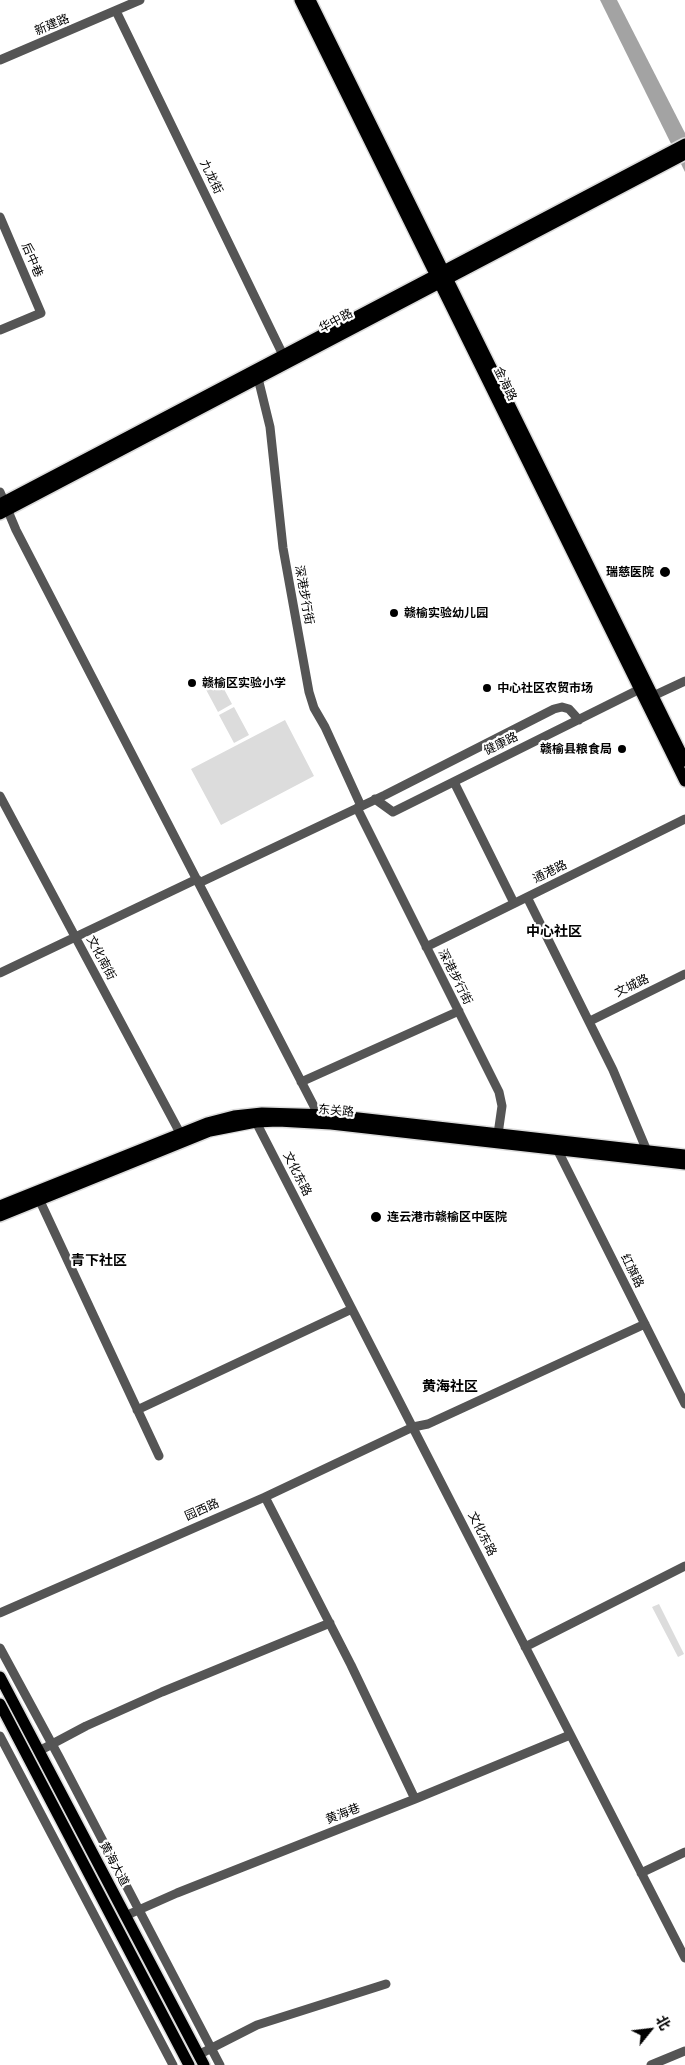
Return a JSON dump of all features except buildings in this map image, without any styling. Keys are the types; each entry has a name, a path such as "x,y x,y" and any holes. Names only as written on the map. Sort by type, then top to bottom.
{"main road":[{"name":"金海路","path":"300,0 442,277 685,761"},
{"name":"金海路","path":"310,0 685,781"},
{"name":"华中路","path":"2,504 258,378 685,144"},
{"name":"华中路","path":"2,504 283,355 685,154"},
{"name":"东关路","path":"0,1206 180,1133 221,1119 255,1113 318,1114 685,1155"},
{"name":"东关路","path":"0,1216 210,1131 256,1122 278,1121 331,1124 685,1164"},
{"name":"黄海大道","path":"0,1676 201,2060"},
{"path":"0,1704 189,2065"}],"street":[{"name":"新建路","path":"0,60 140,0"},
{"name":"九龙街","path":"116,10 283,355"},
{"name":"后中巷","path":"0,217 41,313 0,330"},
{"name":"深港步行街","path":"258,378 270,427 283,548 309,692 314,708 325,727 359,807 426,947 502,1099 498,1134"},
{"path":"2,504 318,1114"},
{"path":"653,696 685,680"},
{"name":"健康路","path":"375,799 393,812 640,690"},
{"path":"0,973 359,807 554,709 562,707 569,709 579,720"},
{"path":"454,782 514,903"},
{"name":"文化南街","path":"0,796 180,1133"},
{"name":"通港路","path":"426,947 685,819"},
{"path":"527,897 590,1021 647,1151"},
{"name":"文城路","path":"590,1021 685,974"},
{"path":"301,1082 458,1011"},
{"name":"文化东路","path":"256,1122 685,1958"},
{"name":"红旗路","path":"557,1149 685,1404"},
{"path":"39,1199 159,1456"},
{"path":"137,1410 352,1310"},
{"name":"园西路","path":"0,1613 265,1496 413,1427 428,1424 645,1324"},
{"path":"265,1496 330,1623 415,1800"},
{"path":"525,1647 685,1566"},
{"path":"39,1751 86,1726 162,1692 330,1623"},
{"path":"0,1648 53,1745 220,2065"},
{"name":"黄海巷","path":"125,1916 177,1893 415,1800 570,1735"},
{"path":"0,1736 173,2065"},
{"path":"641,1873 685,1852"},
{"path":"201,2060 211,2048 257,2025 386,1984"},
{"path":"651,2065 685,2051"}],"shaded area":[{"path":"600,0 617,0 685,133 685,172"},
{"path":"217,676 232,704 218,712 203,684"},
{"path":"234,707 249,735 234,743 219,715"},
{"path":"285,720 314,776 221,825 191,769"},
{"path":"659,1604 684,1654 678,1657 652,1607"}],"place":[{"name":"瑞慈医院","path":"665,572"},
{"name":"赣榆实验幼儿园","path":"394,613"},
{"name":"赣榆区实验小学","path":"192,683"},
{"name":"中心社区农贸市场","path":"487,688"},
{"name":"赣榆县粮食局","path":"622,749"},
{"name":"连云港市赣榆区中医院","path":"376,1217"}],"district":[{"name":"中心社区","path":"554,932"},
{"name":"青下社区","path":"99,1261"},
{"name":"黄海社区","path":"450,1387"}]}
